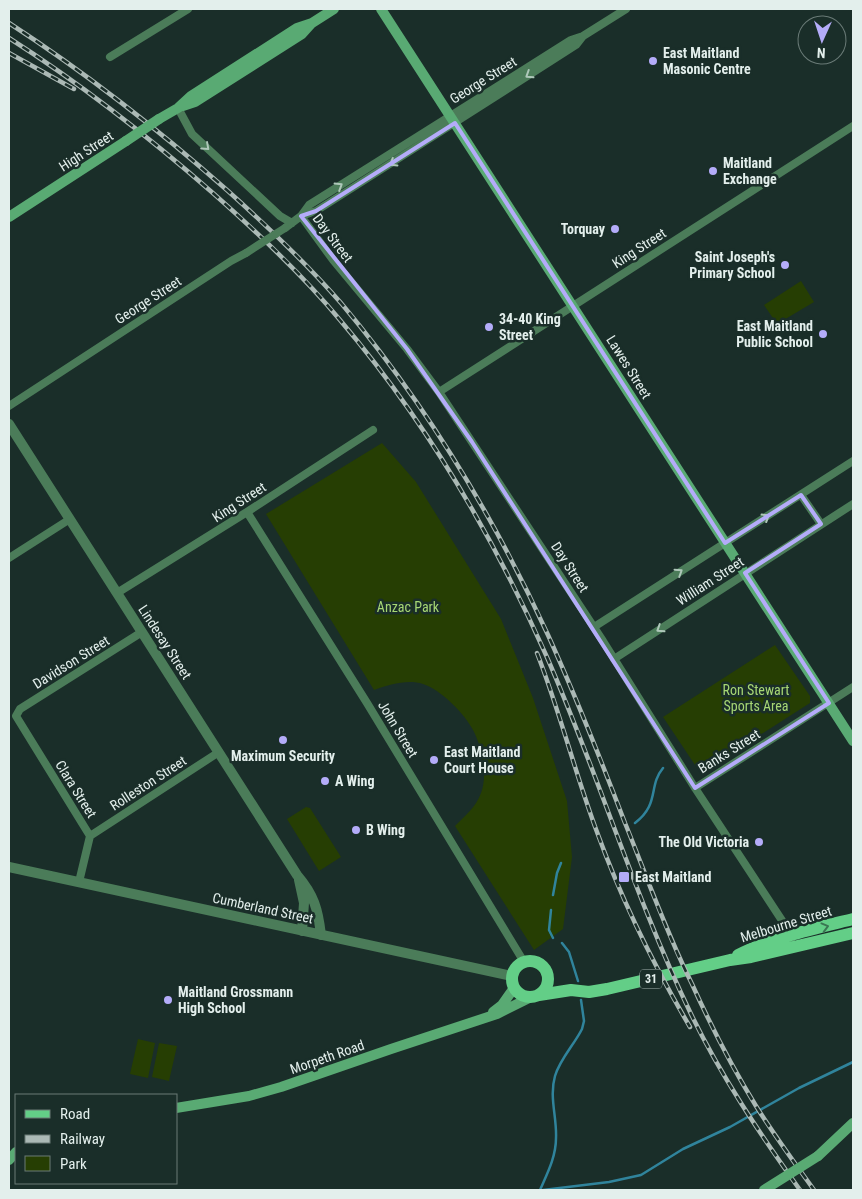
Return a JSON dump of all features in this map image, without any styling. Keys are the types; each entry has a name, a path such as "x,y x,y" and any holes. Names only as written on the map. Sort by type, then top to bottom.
{"main road":[{"name":"High Street","path":"9,217 178,108 191,96 297,28 312,23 334,9"},
{"name":"Lawes Street","path":"381,9 574,305 853,741"},
{"name":"Melbourne Street","path":"534,996 571,990 589,992 608,989 730,960 751,957 853,919"},
{"name":"Melbourne Street","path":"792,942 853,933"},
{"path":"524,962 537,962 557,982 571,990"},
{"name":"31","path":"513,982 517,967 524,962"},
{"path":"513,982 520,995 534,996 547,986 548,977 546,970"},
{"name":"Morpeth Road","path":"483,1018 502,1005 513,982"},
{"name":"Morpeth Road","path":"178,1108 265,1092 509,1009 534,996"},
{"path":"763,1190 818,1156 853,1122"}],"street":[{"path":"110,58 188,9"},
{"name":"George Street","path":"9,406 288,226 301,216 309,205 453,119 572,40 583,36 626,9"},
{"name":"Day Street","path":"178,108 192,134 280,216 288,226"},
{"name":"King Street","path":"439,392 853,126"},
{"name":"Day Street","path":"301,216 333,260 407,349 439,392 594,627 695,788 785,926 792,942"},
{"name":"Lindesay Street","path":"9,424 315,901 321,935"},
{"name":"King Street","path":"117,593 247,512 372,430"},
{"name":"William Street","path":"594,627 853,461"},
{"path":"801,495 821,524"},
{"name":"William Street","path":"614,659 853,504"},
{"name":"John Street","path":"247,512 373,713 524,962"},
{"path":"9,558 70,519"},
{"name":"Davidson Street","path":"16,716 20,709 142,632"},
{"name":"Banks Street","path":"695,788 853,687"},
{"name":"Clara Street","path":"16,716 90,836 79,882"},
{"name":"Rolleston Street","path":"90,836 219,752"},
{"name":"Cumberland Street","path":"9,867 321,935 513,982"},
{"name":"Lindesay Street","path":"297,875 304,903 302,931"}],"highlighted area":[{"path":"455,123 725,543 801,495 821,524 745,573 829,703 695,788 472,442 407,349 301,216 316,211"}],"green space":[{"path":"801,281 814,302 777,324 764,305"},
{"name":"Anzac Park","path":"382,443 416,482 501,619 533,698 567,801 572,857 563,929 534,950 455,826 476,803 483,786 484,770 481,753 469,724 444,697 423,684 404,682 374,690 266,514"},
{"name":"Ron Stewart Sports Area","path":"775,645 810,696 810,703 705,770 697,768 663,717"},
{"path":"306,807 310,808 341,857 319,871 287,819"},
{"path":"138,1039 155,1043 148,1078 130,1074"},
{"path":"159,1043 177,1046 169,1081 152,1077"}],"waterway":[{"path":"635,823 648,809 656,782 663,768"},
{"path":"553,895 561,863"},
{"path":"551,910 549,930 553,938"},
{"path":"562,943 569,952 578,981"},
{"path":"540,1190 551,1165 556,1145 553,1084 560,1064 582,1029 584,1021 581,1000"},
{"path":"543,1190 609,1182 641,1175 683,1149 730,1127 799,1088 853,1062"}],"railway":[{"path":"9,23 94,82 149,124 272,231 341,303 401,380 456,462 505,547 527,591 588,729 665,924 714,1031 756,1106 814,1190"},
{"path":"9,38 62,74 140,132 247,224 295,270 325,303 371,358 401,398 455,480 480,523 546,655 583,745 652,926 691,1014 715,1060 742,1104 800,1190"},
{"path":"9,53 74,89"},
{"path":"537,653 589,810 617,883 663,980 690,1027"}],"place":[{"name":"East Maitland Masonic Centre","path":"653,61"},
{"name":"Maitland Exchange","path":"713,171"},
{"name":"Torquay","path":"615,229"},
{"name":"Saint Joseph's Primary School","path":"785,265"},
{"name":"34-40 King Street","path":"489,327"},
{"name":"East Maitland Public School","path":"823,334"},
{"name":"Maximum Security","path":"283,740"},
{"name":"East Maitland Court House","path":"434,760"},
{"name":"A Wing","path":"325,781"},
{"name":"B Wing","path":"356,830"},
{"name":"The Old Victoria","path":"759,842"},
{"name":"East Maitland","path":"624,877"},
{"name":"Maitland Grossmann High School","path":"168,1000"}]}
